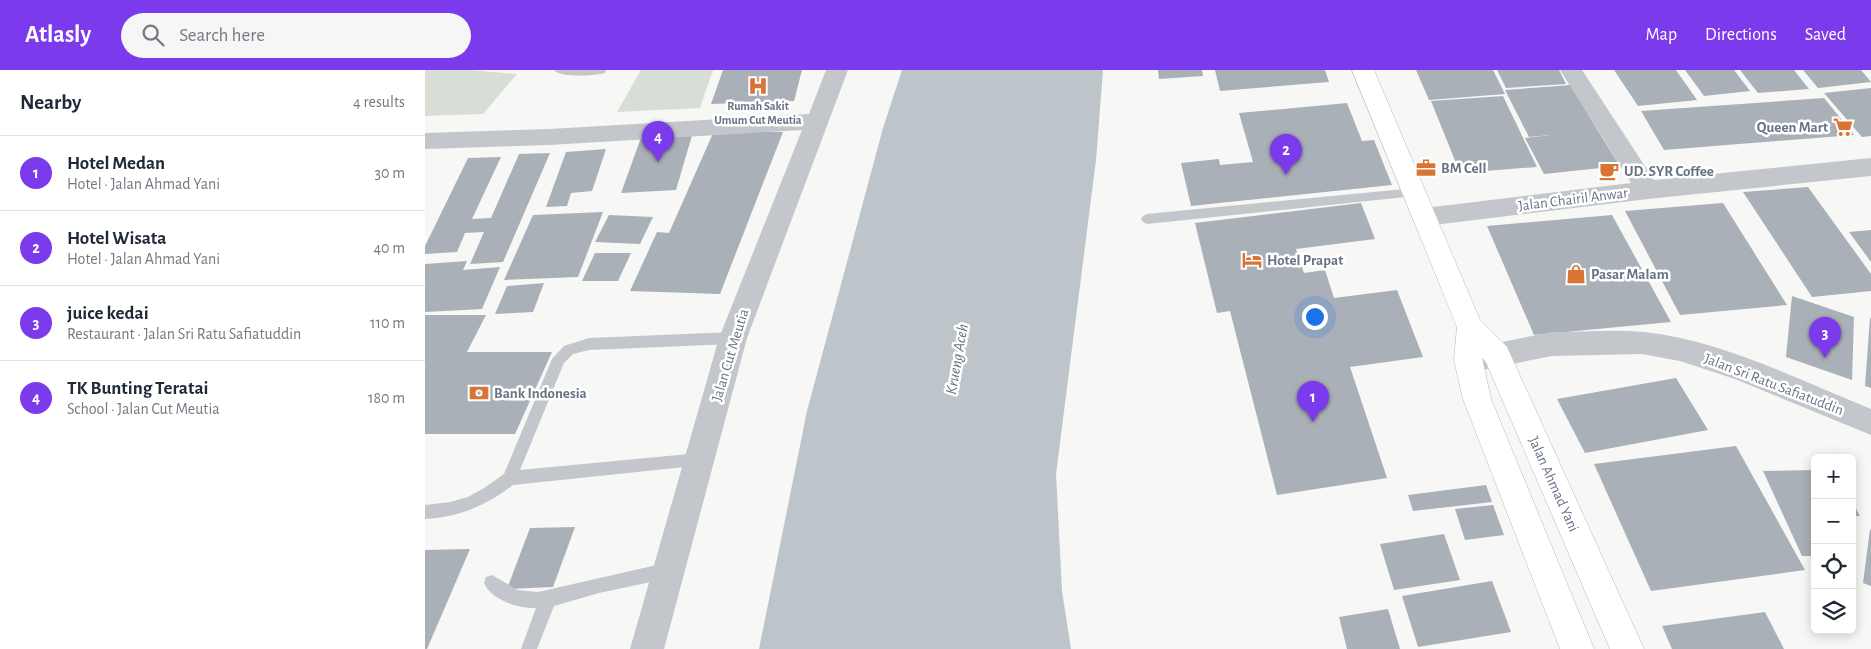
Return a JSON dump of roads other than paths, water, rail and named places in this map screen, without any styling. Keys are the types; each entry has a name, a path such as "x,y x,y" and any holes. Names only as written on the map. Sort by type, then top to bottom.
{"main road":[{"name":"Jalan Ahmad Yani","path":"1363,70 1470,327 1497,355 1627,649"},
{"name":"Jalan Ahmad Yani","path":"1470,327 1468,360 1477,399 1577,649"}],"street":[{"name":"Jalan Cut Meutia","path":"647,649 733,338 837,70"},
{"path":"1571,70 1648,190"},
{"path":"425,141 818,121"},
{"name":"Jalan Chairil Anwar","path":"1425,217 1648,190 1871,167"},
{"name":"Jalan Sri Ratu Safiatuddin","path":"1468,360 1552,344 1642,343 1680,349 1742,369 1871,422"}],"lane":[{"path":"559,70 588,72 601,70"},
{"path":"1147,220 1415,192"},
{"path":"425,512 442,511 471,505 489,495 509,478 559,359 569,350 589,344 733,338"},
{"path":"509,478 699,460"},
{"path":"492,583 510,595 527,602 548,599 599,585 670,570"},
{"path":"529,649 548,599"}],"water":[{"name":"Krueng Aceh","path":"902,70 1103,70 1096,160 1056,474 1062,591 1071,649 759,649 807,411 883,128"}],"place":[{"name":"Rumah Sakit Umum Cut Meutia","path":"758,86"},
{"name":"Queen Mart","path":"1843,127"},
{"name":"TK Bunting Teratai","path":"658,162"},
{"name":"BM Cell","path":"1426,168"},
{"name":"UD. SYR Coffee","path":"1609,171"},
{"name":"Hotel Wisata","path":"1286,175"},
{"name":"Hotel Prapat","path":"1252,260"},
{"name":"Pasar Malam","path":"1576,274"},
{"name":"juice kedai","path":"1825,358"},
{"name":"Bank Indonesia","path":"479,393"},
{"name":"Hotel Medan","path":"1313,422"}]}
